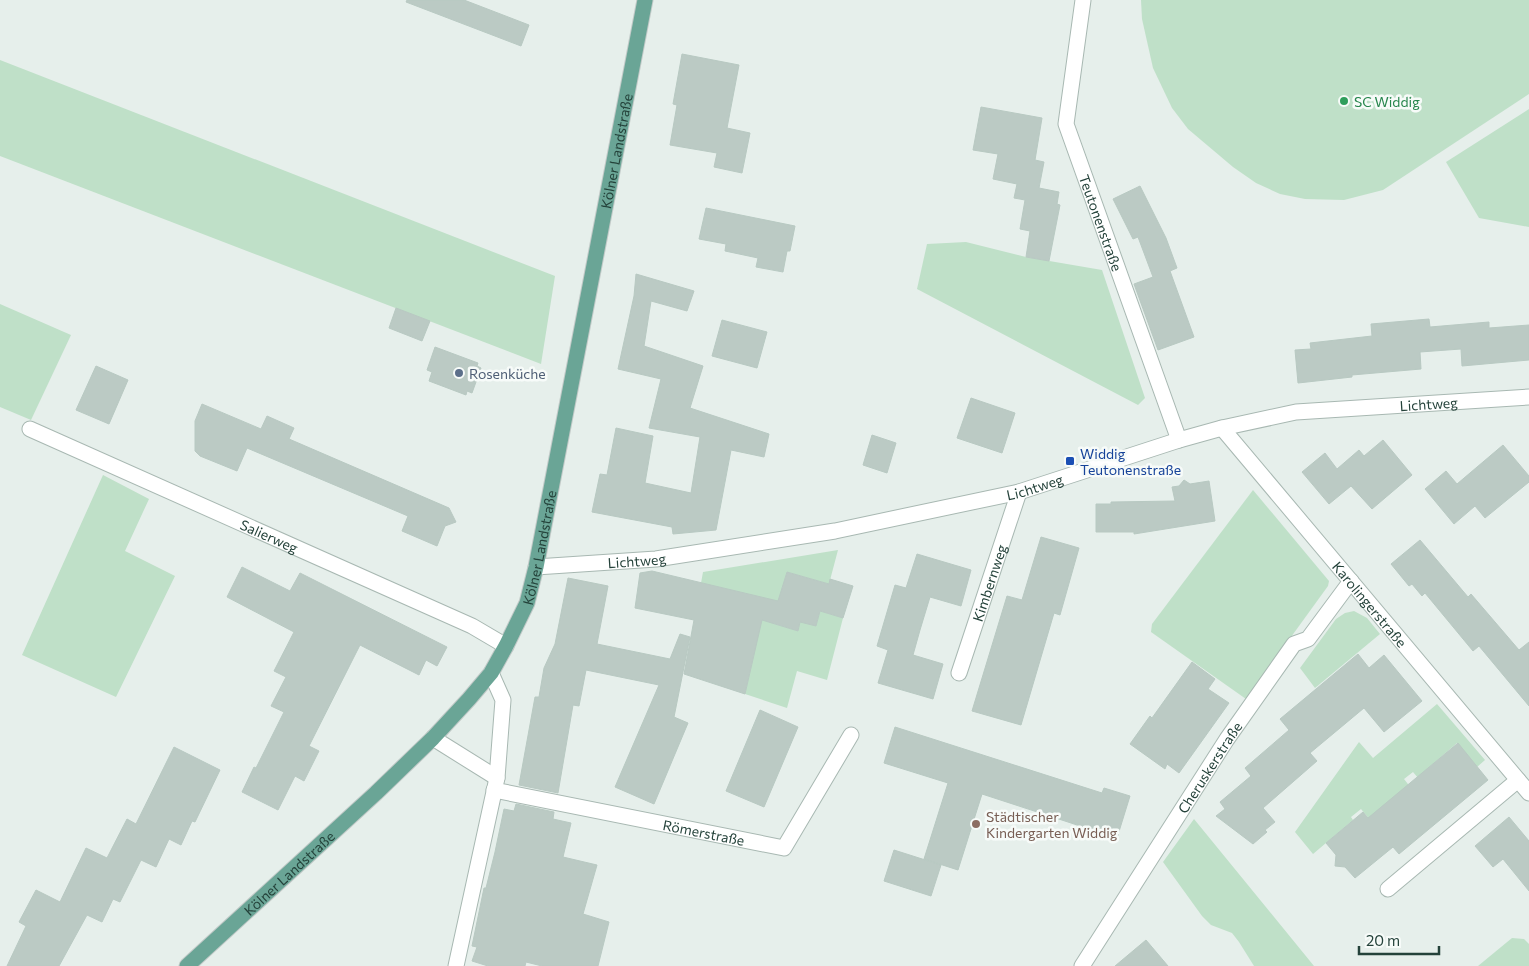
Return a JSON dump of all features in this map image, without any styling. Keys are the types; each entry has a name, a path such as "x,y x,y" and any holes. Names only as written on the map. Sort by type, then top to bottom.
{"main road":[{"name":"Kölner Landstraße","path":"187,966 274,888 433,738 491,673 527,603 536,567 645,0"}],"street":[{"name":"Teutonenstraße","path":"1083,0 1066,124 1179,440"},
{"name":"Lichtweg","path":"536,567 656,559 835,531 1019,492 1179,440 1222,428 1296,412 1529,397"},
{"name":"Karolingerstraße","path":"1222,428 1529,793"},
{"name":"Salierweg","path":"30,429 472,626 506,646"},
{"name":"Kimbernweg","path":"959,673 1019,492"},
{"name":"Cheruskerstraße","path":"1082,966 1227,739 1294,644 1308,638 1351,581"},
{"path":"456,966 495,784 503,700 491,673"},
{"name":"Römerstraße","path":"433,738 495,784 784,848 851,736"},
{"path":"1388,889 1518,780"}],"green space":[{"name":"SC Widdig","path":"1141,0 1529,0 1529,94 1383,190 1344,200 1305,199 1280,194 1256,183 1233,167 1188,129 1172,108 1153,68 1142,19"},
{"path":"0,60 555,276 541,364 0,156"},
{"path":"1529,109 1529,227 1479,218 1446,162"},
{"path":"966,242 1026,257 1102,270 1145,398 1138,405 917,289 927,244"},
{"path":"0,304 71,335 31,420 0,407"},
{"path":"103,475 149,499 125,551 175,576 116,697 22,655"},
{"path":"1253,490 1329,581 1328,586 1246,699 1151,632 1152,624"},
{"path":"838,550 829,584 787,572 772,623 798,631 800,621 816,626 820,611 843,618 827,680 797,671 787,708 745,694 754,654 730,649 701,583 703,572"},
{"path":"1354,611 1367,618 1380,634 1315,688 1300,668 1336,619 1345,613"},
{"path":"1437,704 1485,760 1477,767 1457,743 1427,769 1430,792 1413,772 1404,779 1411,788 1382,834 1361,809 1351,817 1353,820 1313,854 1295,832 1359,742 1373,758"},
{"path":"1194,819 1314,966 1254,966 1232,933 1211,925 1202,916 1163,862"},
{"path":"1512,938 1524,939 1529,944 1529,966 1478,966"}],"building":[{"path":"407,0 464,0 529,25 521,46 406,2"},
{"path":"682,54 739,65 727,128 750,133 742,173 714,167 717,153 670,145 677,105 673,104"},
{"path":"981,107 1042,118 1035,160 1044,162 1039,188 1059,192 1057,204 1060,205 1049,261 1026,257 1030,231 1020,229 1025,200 1014,198 1017,184 993,179 998,154 973,150"},
{"path":"1140,186 1166,238 1177,268 1170,271 1194,337 1158,350 1134,284 1153,277 1138,237 1133,239 1113,199"},
{"path":"706,208 795,226 783,272 756,267 758,258 725,251 726,244 699,239"},
{"path":"636,274 694,291 687,311 651,301 644,346 703,366 690,408 769,434 764,457 731,450 716,530 673,534 672,527 592,512 600,474 607,475 616,428 653,436 645,483 691,493 700,437 649,428 661,379 618,369 634,296"},
{"path":"396,308 430,321 422,341 389,328"},
{"path":"1429,319 1430,327 1489,322 1489,328 1529,325 1529,360 1462,366 1461,349 1420,352 1421,369 1352,375 1352,377 1298,383 1295,350 1311,349 1310,343 1372,336 1371,324"},
{"path":"722,320 767,332 757,368 712,356"},
{"path":"435,347 478,363 477,366 481,368 472,393 467,391 466,395 429,381 432,372 427,370"},
{"path":"96,366 128,380 109,424 76,410"},
{"path":"971,398 1015,413 1002,453 957,438"},
{"path":"202,404 261,429 267,416 294,428 289,439 449,508 456,522 445,526 437,546 402,531 408,516 247,448 237,471 200,456 195,451 195,421"},
{"path":"872,435 896,443 887,473 863,465"},
{"path":"1383,440 1412,475 1372,509 1351,486 1329,504 1302,472 1325,453 1337,469 1359,450 1364,456"},
{"path":"1503,445 1529,476 1529,482 1485,518 1475,506 1454,524 1425,489 1446,471 1457,484"},
{"path":"1184,480 1190,484 1209,481 1215,521 1134,534 1134,532 1096,532 1096,504 1175,501 1172,487 1179,486"},
{"path":"1041,537 1079,548 1060,615 1054,613 1021,725 972,711 1007,596 1022,600"},
{"path":"1420,540 1468,597 1471,594 1519,650 1529,642 1529,706 1479,646 1473,651 1425,593 1422,596 1412,584 1409,586 1391,564"},
{"path":"917,554 971,570 961,606 930,597 920,630 913,655 943,664 933,699 878,683 888,650 877,646 895,585 906,588"},
{"path":"242,567 290,591 300,573 447,647 437,666 426,660 419,675 360,645 309,746 319,751 304,781 295,776 278,810 242,792 284,712 271,706 286,677 274,671 294,632 227,597"},
{"path":"652,571 778,601 787,572 829,584 830,579 853,586 843,618 820,611 816,626 800,622 798,631 762,620 745,694 684,674 694,620 635,608 640,573"},
{"path":"568,578 608,586 597,644 670,659 680,634 690,637 674,717 688,723 654,804 615,787 659,685 586,670 579,706 573,705 558,793 519,785 535,697 539,697 544,668 555,644"},
{"path":"1358,654 1369,668 1384,655 1422,701 1384,732 1364,708 1310,753 1317,761 1263,808 1275,822 1253,844 1216,816 1225,809 1220,802 1251,776 1245,768 1289,730 1280,719"},
{"path":"1192,662 1215,679 1208,689 1229,703 1179,773 1167,764 1165,769 1130,744 1150,716 1152,718"},
{"path":"760,710 798,727 764,807 726,791"},
{"path":"895,727 1102,793 1104,788 1130,796 1117,838 982,794 958,870 924,859 948,783 884,763"},
{"path":"1458,743 1488,780 1399,854 1393,847 1355,878 1345,867 1335,866 1336,855 1326,843 1363,812 1368,818"},
{"path":"174,747 220,770 195,822 192,821 181,845 169,839 156,867 141,860 120,902 113,899 102,922 87,915 59,966 7,966 26,926 19,922 36,890 60,902 86,848 107,858 127,819 136,824"},
{"path":"516,804 554,812 553,819 571,823 563,857 597,865 583,914 609,922 598,966 542,966 526,962 525,966 488,966 472,961 477,947 472,946 484,888 486,888 504,809 514,811"},
{"path":"1509,817 1529,841 1529,891 1503,859 1493,867 1475,846"},
{"path":"894,850 941,865 931,896 884,881"},
{"path":"1146,940 1168,966 1115,966"}],"place":[{"name":"SC Widdig","path":"1344,101"},
{"name":"Rosenküche","path":"459,373"},
{"name":"Widdig Teutonenstraße","path":"1070,461"},
{"name":"Städtischer Kindergarten Widdig","path":"976,824"}]}
